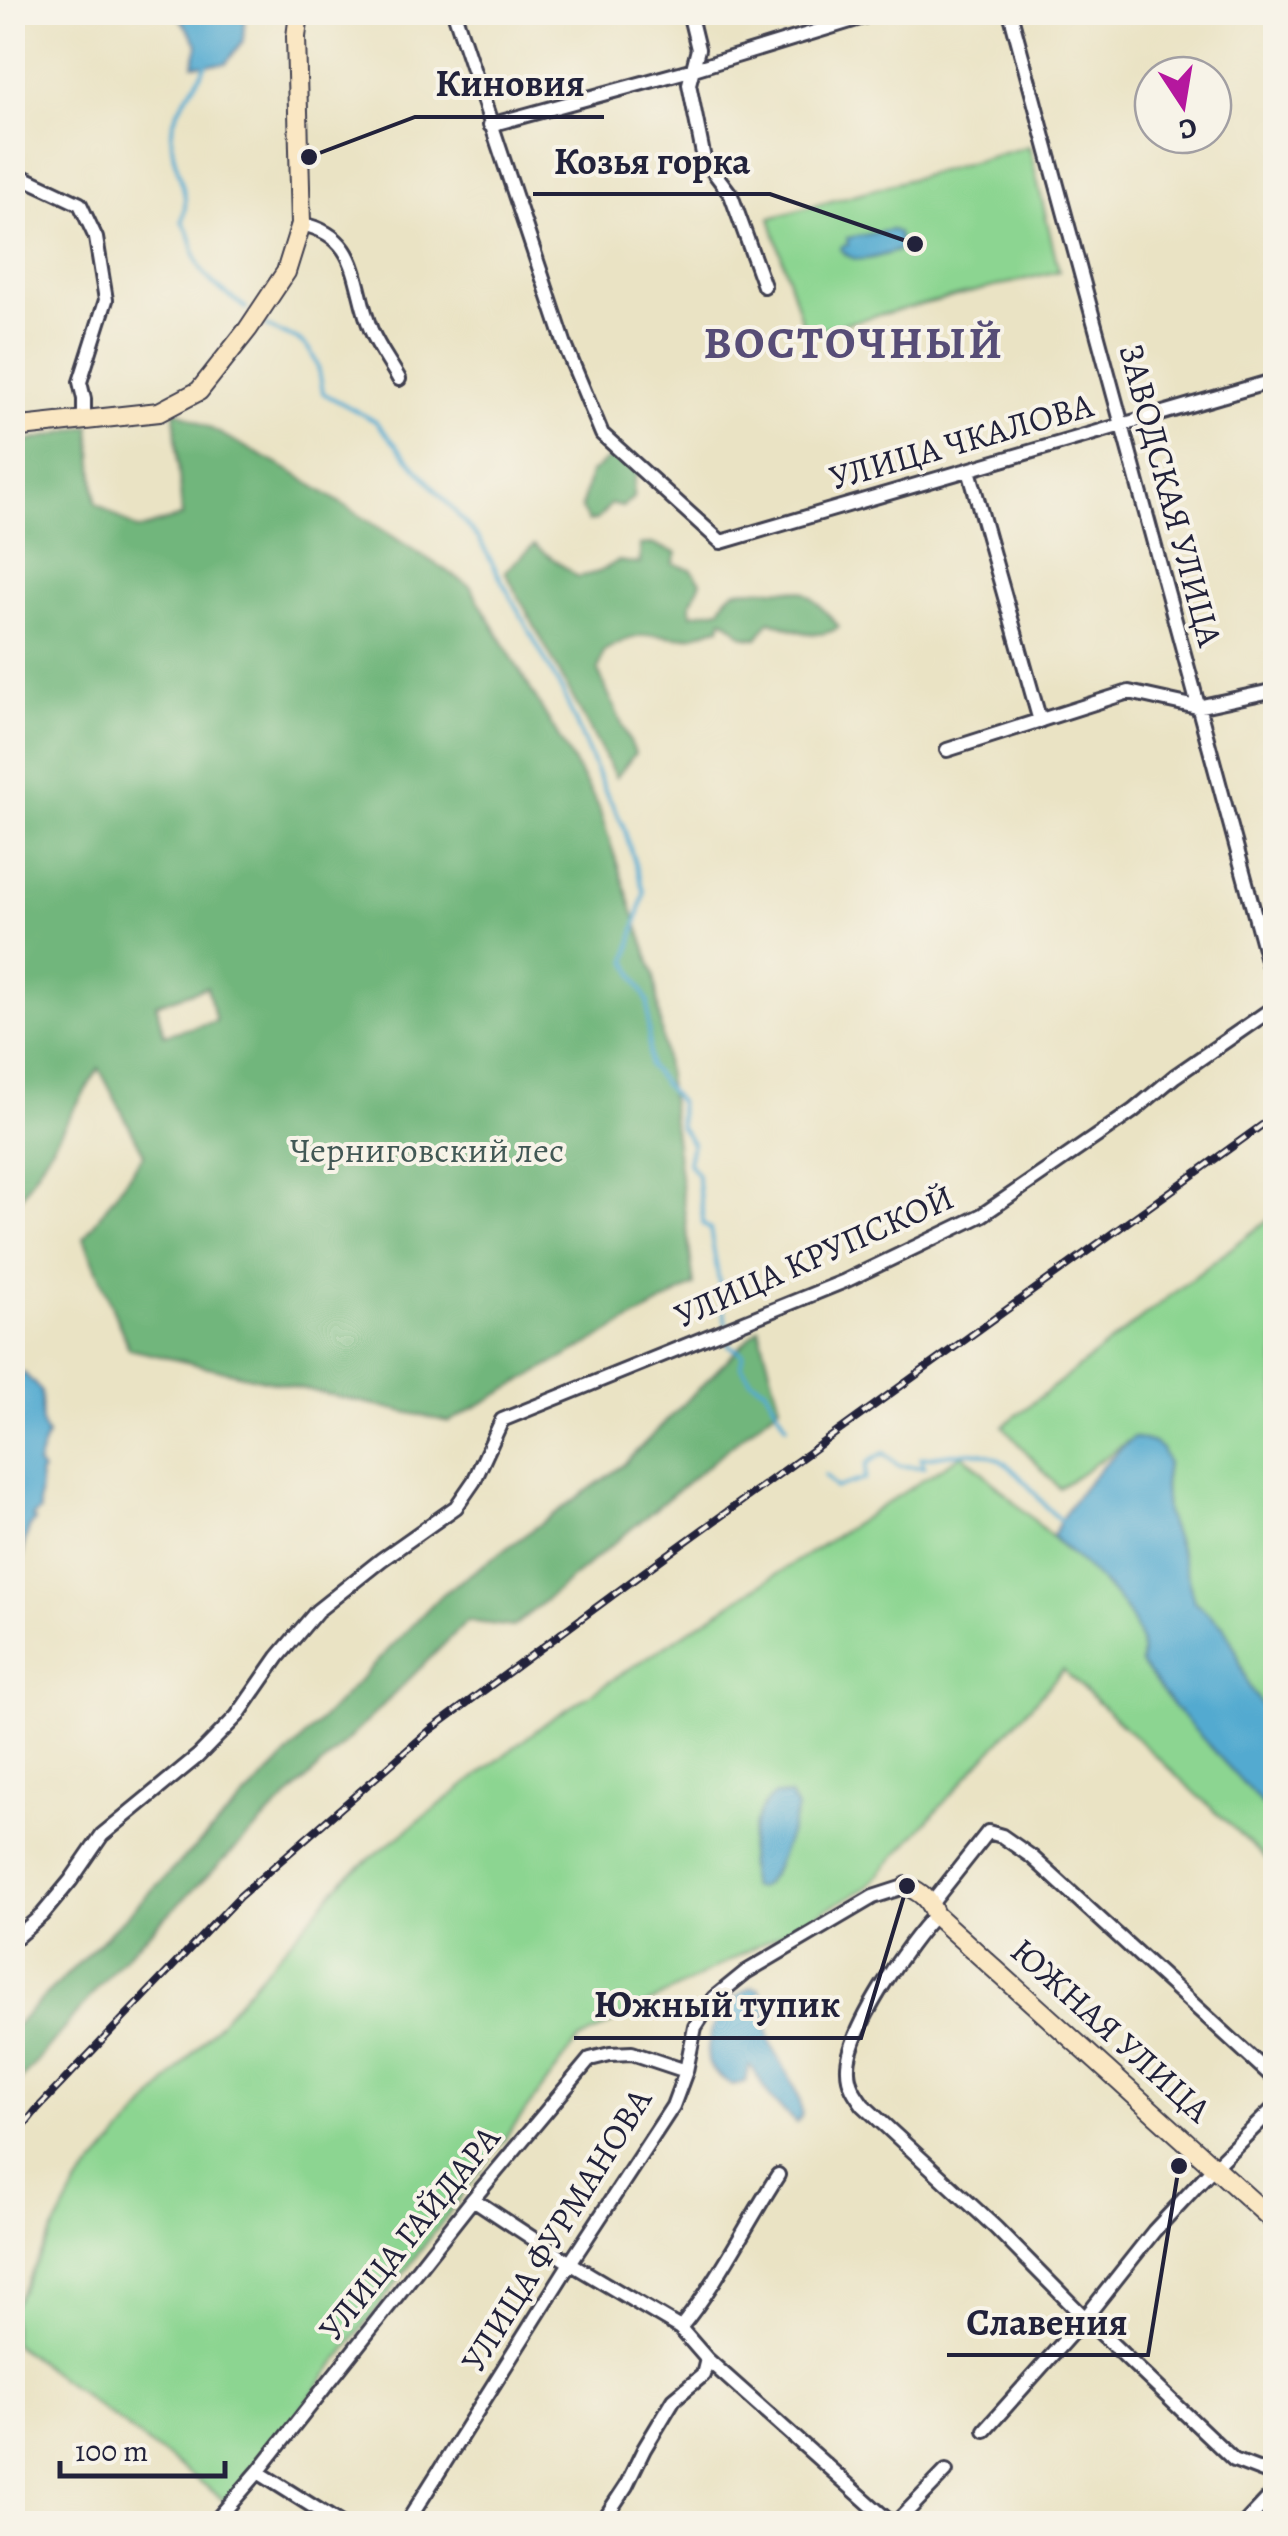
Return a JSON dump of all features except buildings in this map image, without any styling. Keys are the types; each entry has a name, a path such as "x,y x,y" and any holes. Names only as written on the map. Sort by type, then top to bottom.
{"street":[{"path":"12,428 159,412 199,391 248,329 286,272 301,224 296,37 304,12"},
{"path":"454,12 490,125 880,12"},
{"path":"688,12 698,49 689,84 704,159 731,194 764,286"},
{"name":"ЗАВОДСКАЯ УЛИЦА","path":"1010,12 1276,993"},
{"name":"УЛИЦА ЧКАЛОВА","path":"490,125 565,346 602,434 721,542 1276,380"},
{"path":"12,172 80,204 96,238 106,300 80,382 84,421"},
{"path":"301,224 340,241 353,265 370,330 399,379"},
{"path":"969,470 1040,721"},
{"path":"947,750 1130,692 1197,707 1276,690"},
{"name":"УЛИЦА КРУПСКОЙ","path":"12,1942 42,1915 102,1834 198,1756 236,1716 278,1656 318,1611 456,1507 474,1481 502,1420 846,1281 982,1215 1276,1006"},
{"path":"1276,2080 1032,1857 1002,1836 988,1832 896,1963 850,2049 848,2073 854,2094 863,2105 996,2228 1234,2460 1276,2476"},
{"name":"ЮЖНАЯ УЛИЦА","path":"907,1886 923,1893 933,1910 1276,2223"},
{"name":"УЛИЦА ФУРМАНОВА","path":"406,2524 673,2106 686,2071 695,2027 714,1998 746,1972 873,1896 907,1886"},
{"name":"УЛИЦА ГАЙДАРА","path":"213,2524 590,2059 632,2053 686,2071"},
{"path":"985,2430 1085,2318 1154,2231 1276,2106"},
{"path":"680,2328 705,2299 778,2175"},
{"path":"473,2200 680,2328 706,2358 894,2524 946,2471"},
{"path":"601,2524 674,2398 703,2375 706,2358"},
{"path":"258,2472 342,2524"},
{"path":"1244,2524 1276,2490"}],"green space":[{"path":"1029,146 1059,271 805,333 770,218"},
{"name":"Черниговский лес","path":"174,409 292,472 470,586 597,803 654,974 694,1285 449,1422 129,1349 84,1238 144,1154 99,1068 18,1202 13,1203 13,445 90,426 96,503 138,530 182,516","holes":["207,987 216,1021 164,1035 156,1004"]},
{"path":"616,453 638,472 633,498 622,507 611,504 598,519 589,522 581,509 590,473"},
{"path":"651,544 677,553 673,564 691,569 701,582 690,605 691,614 720,609 734,591 792,590 808,595 839,627 813,634 770,621 757,638 740,634 722,619 720,627 692,636 643,636 604,651 598,671 635,753 616,778 505,571 534,545 578,577 599,572 618,561 640,564 640,545"},
{"path":"1275,1214 1275,1726 1248,1685 1223,1626 1194,1601 1166,1514 1167,1463 1154,1443 1134,1437 1059,1488 1003,1426"},
{"path":"759,1328 780,1405 513,1627 467,1621 122,1959 13,2089 13,2028 272,1771 441,1595 623,1465"},
{"path":"963,1454 1119,1600 1137,1631 1141,1664 1174,1707 1265,1807 1275,1813 1275,1867 1063,1670 868,1887 578,2041 230,2504 13,2343 12,2310 77,2186 345,1878 547,1722"}],"water":[{"path":"177,13 245,13 243,41 226,63 193,65 198,45"},
{"path":"892,230 898,233 901,247 897,251 860,259 841,249 848,245 847,238"},
{"path":"13,1370 24,1373 41,1391 42,1426 47,1435 37,1465 42,1471 40,1511 32,1517 35,1521 15,1573 13,1594"},
{"path":"1134,1437 1162,1449 1167,1463 1166,1514 1194,1601 1223,1626 1248,1685 1275,1726 1275,1813 1265,1807 1174,1707 1141,1664 1141,1645 1125,1609 1053,1537 1087,1483"},
{"path":"775,1795 790,1796 797,1809 776,1866 764,1884 755,1888 751,1887 749,1876 751,1837 760,1813"},
{"path":"752,1987 762,1994 772,2045 799,2099 801,2116 796,2123 772,2100 752,2067 749,2066 745,2082 732,2085 708,2062 716,2020 727,2005"}],"waterway":[{"path":"207,61 178,111 172,130 172,148 185,198 182,221 204,274 246,308"},
{"path":"267,326 310,350 323,393 375,421 479,539 562,691 623,825 644,893 627,961 648,1002 649,1066 679,1103 680,1126 692,1143 688,1162 698,1175 703,1224 710,1229 726,1323"},
{"path":"727,1332 729,1345 743,1354 741,1365 751,1380 765,1388 787,1426"},
{"path":"825,1475 836,1488 865,1479 867,1463 884,1453 898,1466 925,1467 920,1458 985,1454 1010,1467 1063,1523"}],"railway":[{"path":"12,2140 239,1897 429,1731 1276,1115"}],"place":[{"name":"Киновия","path":"309,157"},
{"name":"Козья горка","path":"915,244"},
{"name":"Южный тупик","path":"907,1886"},
{"name":"Славения","path":"1179,2166"}],"district":[{"name":"ВОСТОЧНЫЙ","path":"854,343"}]}
